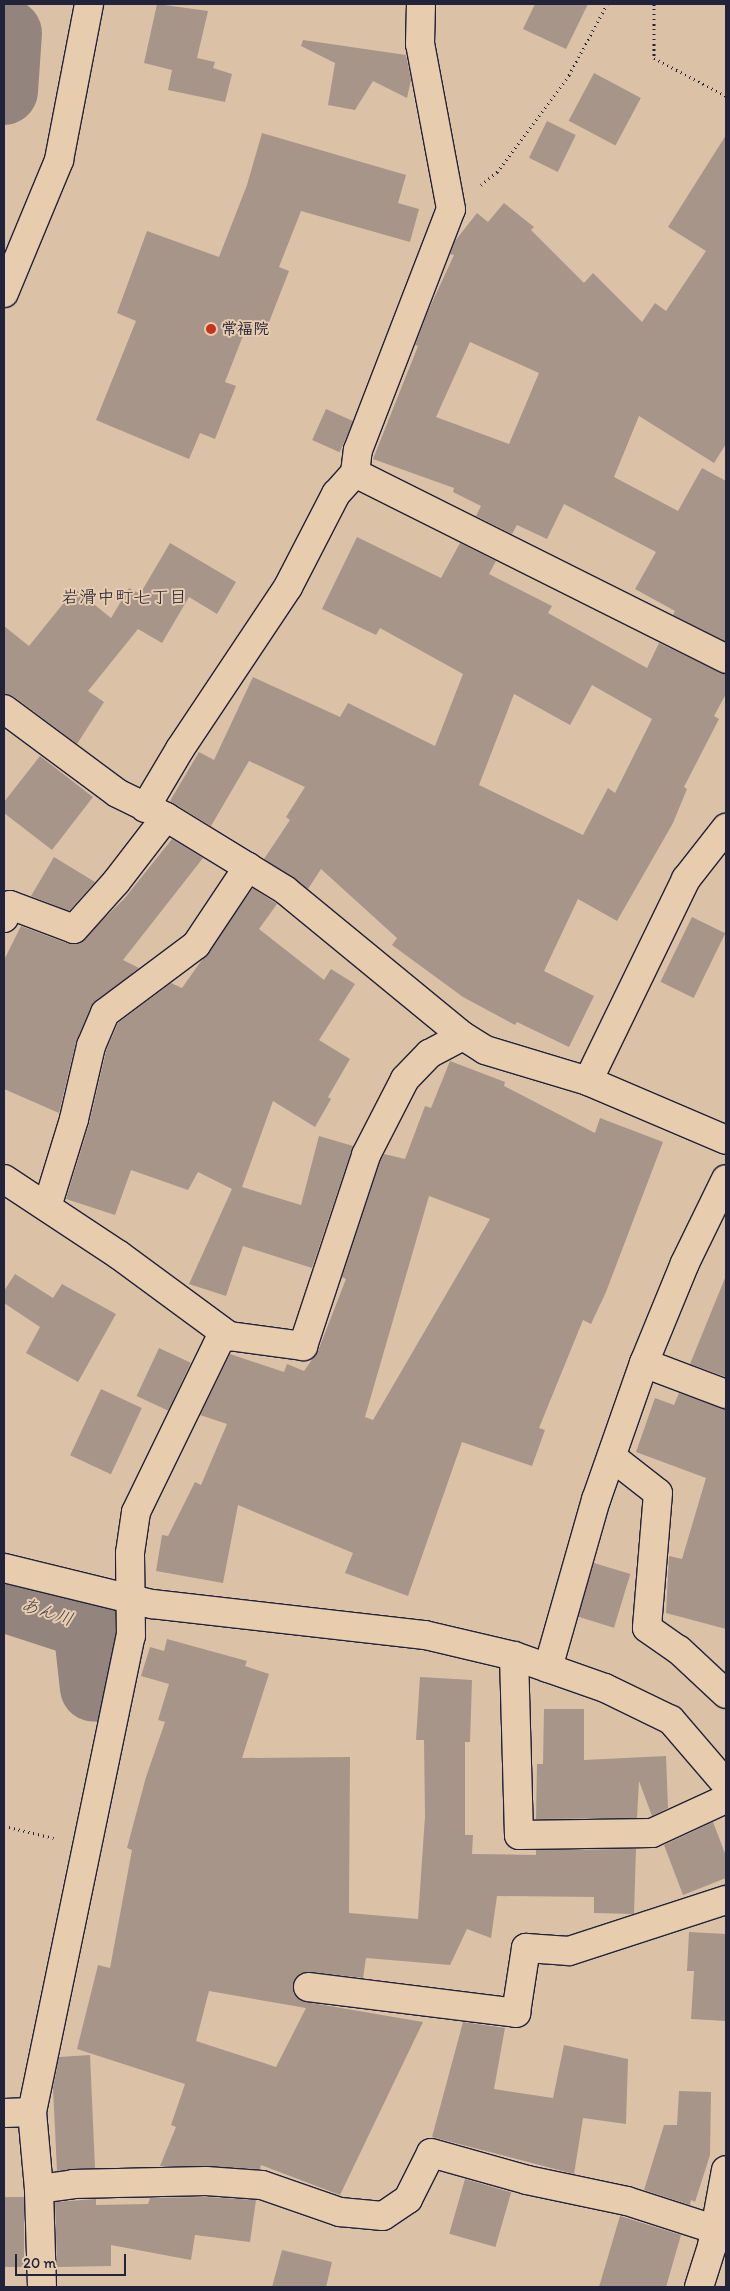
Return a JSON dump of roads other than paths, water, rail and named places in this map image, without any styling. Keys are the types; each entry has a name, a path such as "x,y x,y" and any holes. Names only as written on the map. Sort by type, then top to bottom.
{"street":[{"path":"4,293 59,160 89,4"},
{"path":"4,918 10,905 74,929 116,882 156,813 180,748 288,587 336,494 355,473 358,450 451,209 420,44 421,4"},
{"path":"355,473 726,659"},
{"path":"4,709 92,777 285,890 463,1036 485,1050 588,1081 726,1140"},
{"path":"588,1081 686,879 726,828"},
{"path":"47,1207 74,1119 91,1046 105,1013 196,945 248,867"},
{"path":"42,2287 39,2189 32,2112 75,1916 86,1846 131,1636 130,1553 136,1512 220,1339 229,1336 303,1346 366,1155 404,1079 430,1054 463,1036"},
{"path":"4,1179 47,1207 229,1336"},
{"path":"548,1668 612,1457 644,1364 685,1263 726,1179"},
{"path":"644,1364 726,1394"},
{"path":"612,1457 658,1493 647,1628 679,1650 726,1694"},
{"path":"4,1568 131,1599 425,1636 514,1656 605,1688 671,1720 726,1784"},
{"path":"514,1656 519,1836 652,1833 726,1799"},
{"path":"308,1987 516,2013 526,1948 569,1951 726,1900"},
{"path":"4,2113 32,2112"},
{"path":"39,2189 72,2184 206,2181 262,2185 340,2212 383,2216 408,2199 431,2153 527,2180 626,2201 720,2230"},
{"path":"699,2287 720,2230 726,2170"}],"waterway":[{"path":"4,91 8,33"},
{"name":"あん川","path":"4,1598 87,1625 94,1688"}],"place":[{"name":"常福院","path":"211,329"}],"district":[{"name":"岩滑中町七丁目","path":"124,597"}]}
